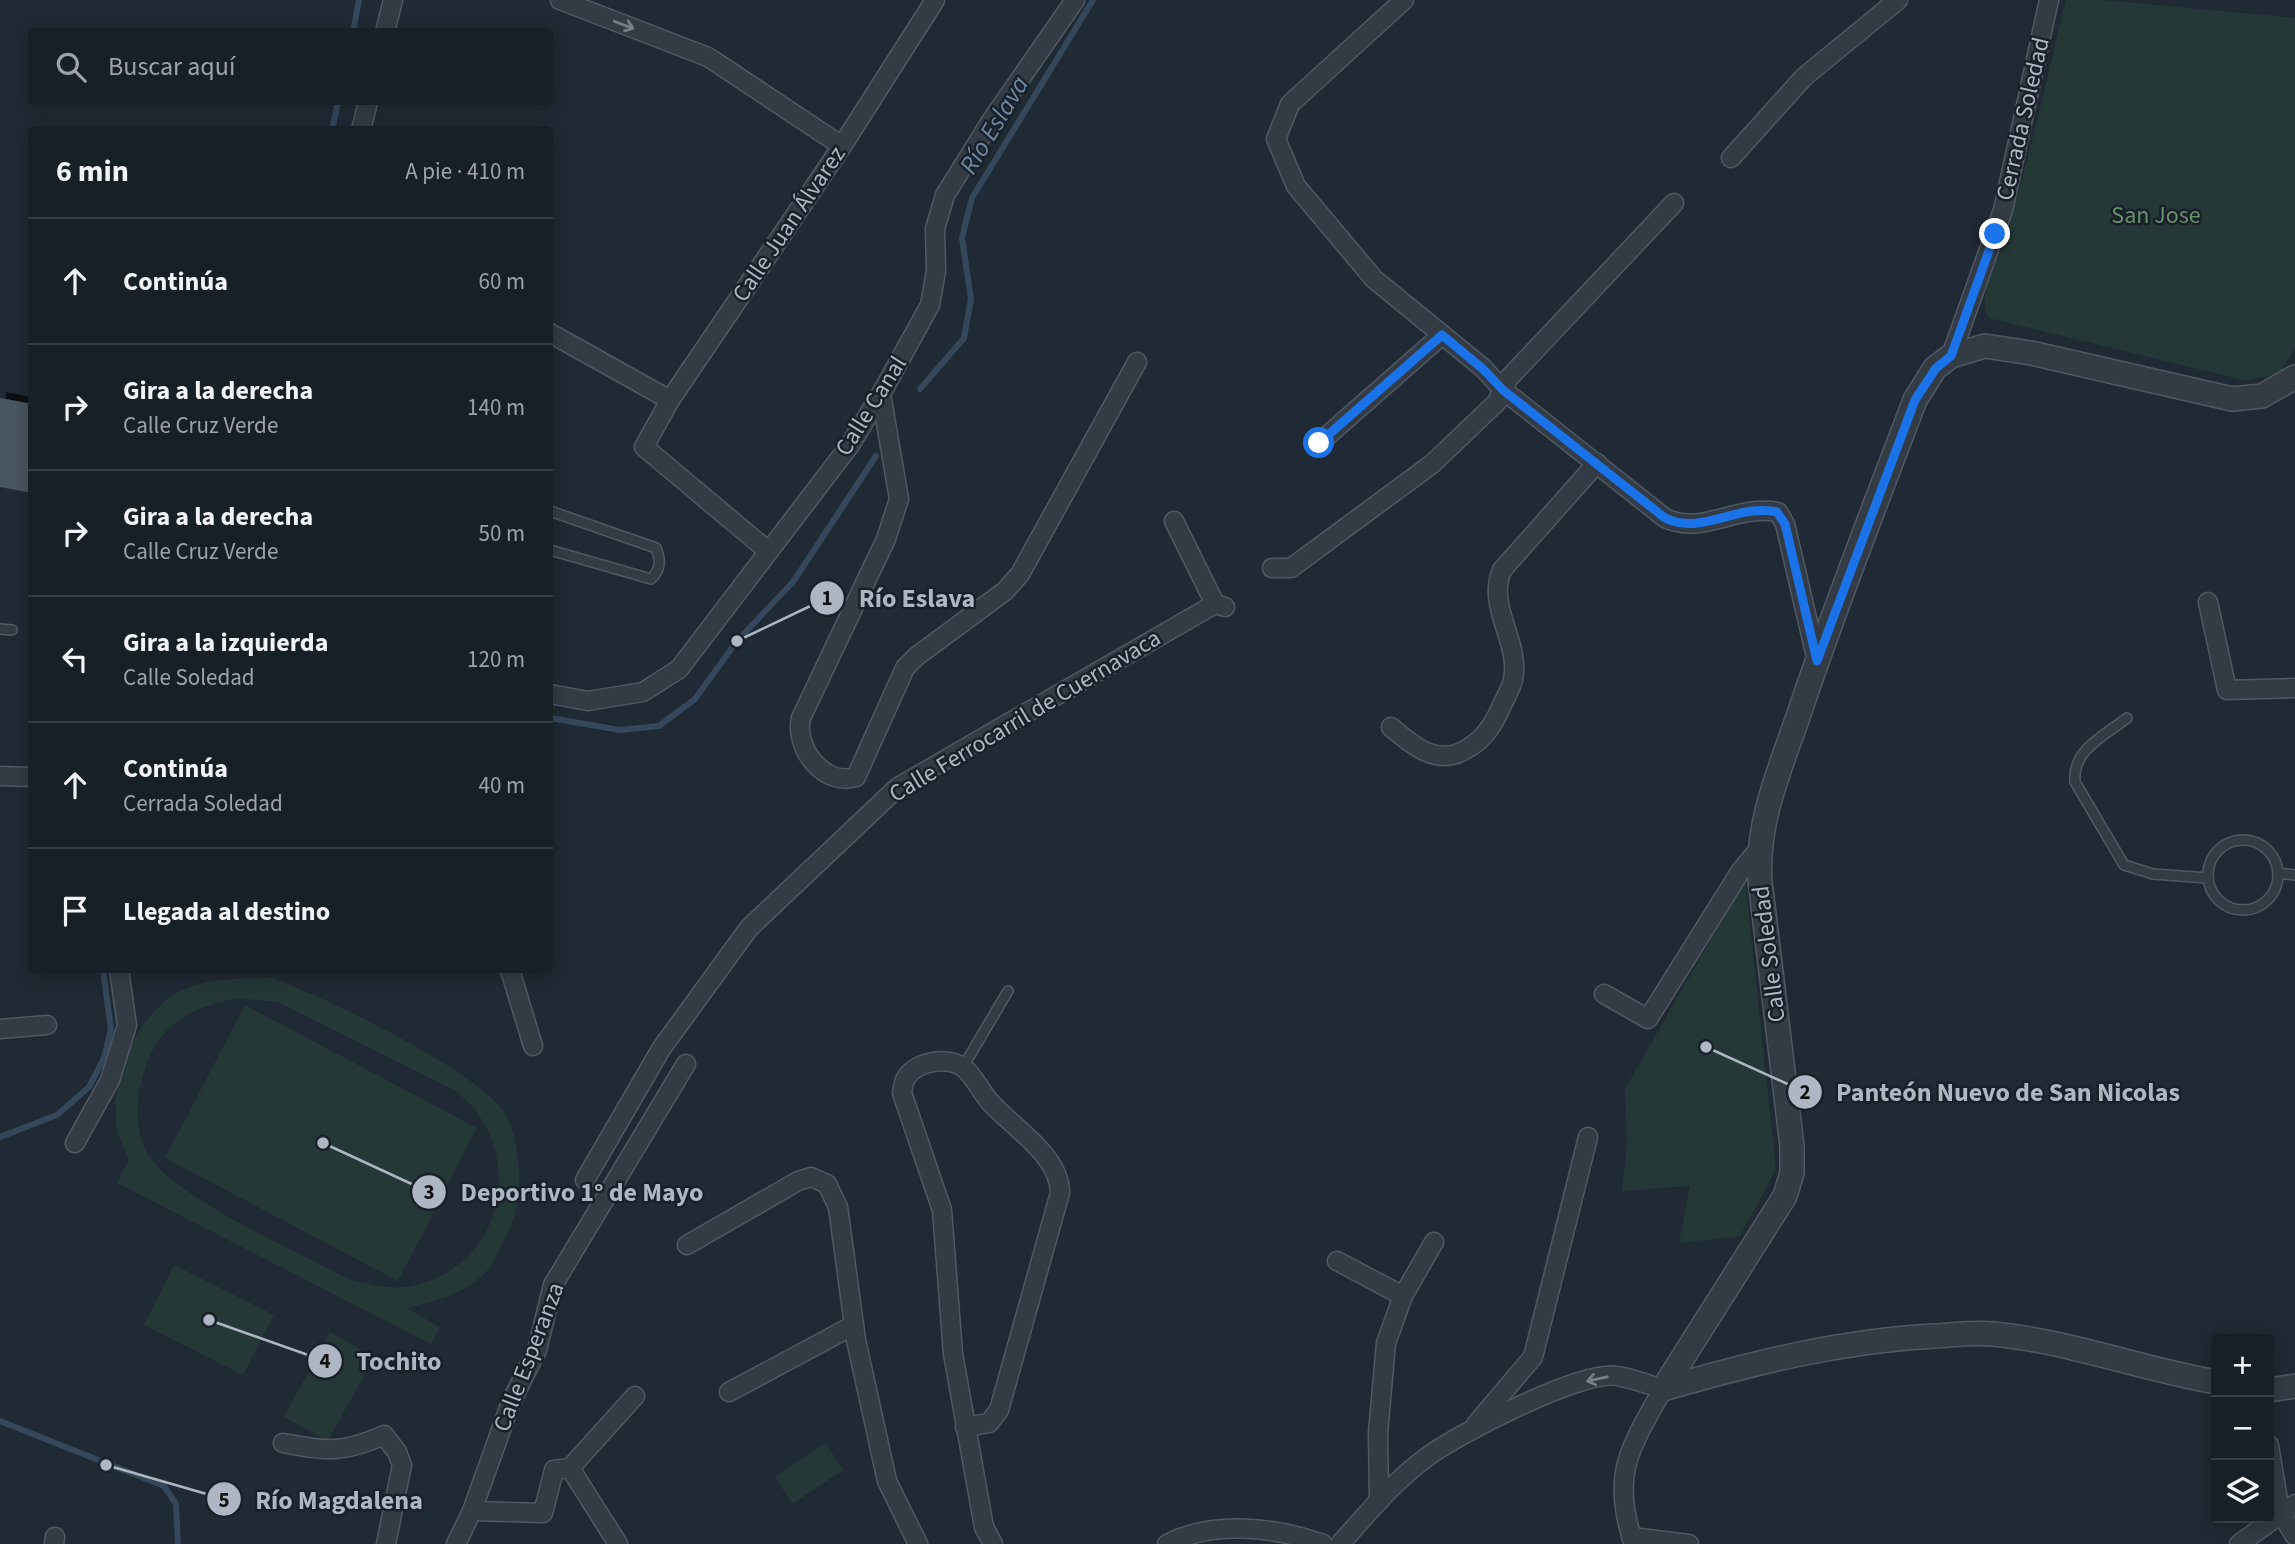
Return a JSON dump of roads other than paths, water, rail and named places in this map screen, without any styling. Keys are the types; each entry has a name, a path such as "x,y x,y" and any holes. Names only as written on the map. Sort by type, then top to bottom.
{"street":[{"path":"386,28 393,0"},
{"path":"560,0 708,57 842,146"},
{"name":"Calle Juan Álvarez","path":"768,551 643,447 670,400 842,146 935,0"},
{"name":"Calle Canal","path":"553,695 588,701 643,692 679,668 850,445 930,305 936,271 935,229 945,195 991,121 1075,0"},
{"path":"1404,0 1290,104 1276,139 1296,186 1374,279 1483,369 1503,390 1665,518 1681,526 1760,508 1777,512 1785,524 1817,661"},
{"path":"1731,158 1804,77 1898,0"},
{"name":"Cerrada Soledad","path":"1951,356 2003,210 2049,0"},
{"path":"362,126 367,105"},
{"path":"1272,568 1292,568 1432,464 1497,402 1508,379 1674,203"},
{"path":"553,335 670,400"},
{"path":"1319,443 1442,335"},
{"path":"1951,356 1985,346 2020,351 2232,399 2262,396 2295,377"},
{"name":"Calle Soledad","path":"1633,1540 1623,1496 1623,1469 1634,1440 1785,1196 1792,1173 1792,1146 1758,850 1762,821 1817,661 1915,400 1936,368 1951,356"},
{"path":"881,394 899,499 886,539 801,718 797,732 802,745 829,777 843,781 856,777 905,668 916,656 1005,591 1020,574 1137,362"},
{"path":"1391,727 1409,743 1436,756 1456,757 1483,738 1513,680 1513,653 1496,592 1502,570 1597,463"},
{"name":"Calle Ferrocarril de Cuernavaca","path":"585,1181 661,1049 749,928 898,787 1220,605 1174,521"},
{"path":"2208,602 2227,690 2295,688"},
{"path":"0,776 28,776"},
{"path":"1604,994 1648,1019 1740,872 1758,850"},
{"path":"75,1143 110,1080 127,1025 119,973"},
{"path":"511,973 533,1046"},
{"path":"0,1029 47,1025"},
{"path":"965,1427 989,1423 999,1410 1060,1193 1060,1182 1037,1148 991,1103 963,1068 942,1060 917,1067 905,1079 902,1093 943,1210 953,1354 965,1427 984,1527 993,1544"},
{"name":"Calle Esperanza","path":"456,1544 472,1511 511,1402 537,1350 553,1285 685,1064"},
{"path":"1472,1430 1532,1357 1588,1136"},
{"path":"687,1245 798,1181 811,1177 827,1184 838,1207 854,1325 887,1481 918,1544"},
{"path":"1380,1501 1378,1433 1386,1343 1403,1296 1434,1242"},
{"path":"1337,1261 1403,1296"},
{"path":"729,1392 854,1325"},
{"path":"1340,1544 1380,1501 1427,1457 1472,1430 1570,1385 1615,1375 1663,1390 1768,1359 1877,1339 1990,1333 2054,1343 2166,1373 2211,1381"},
{"path":"2274,1389 2295,1386"},
{"path":"472,1511 543,1513 554,1470 570,1468 635,1396"},
{"path":"283,1443 330,1451 357,1447 384,1435 391,1443 401,1465 386,1544"},
{"path":"2273,1460 2295,1536"},
{"path":"570,1468 618,1544"},
{"path":"2239,1544 2287,1508"},
{"path":"1167,1544 1179,1538 1212,1530 1256,1530 1297,1535 1323,1544"},
{"path":"1633,1540 1689,1544"}],"lane":[{"path":"553,512 656,548 661,559 658,572 651,579 553,551"},
{"path":"0,629 12,630"},
{"path":"2127,718 2080,755 2074,767 2075,782 2124,865 2153,874 2208,878"},
{"path":"2234,841 2258,844 2275,861 2278,873 2277,885 2262,904 2239,910 2218,900 2208,878 2215,855 2234,841"},
{"path":"2278,873 2295,875"},
{"path":"963,1068 1008,991"}],"waterway":[{"path":"354,28 359,0"},
{"name":"Río Eslava","path":"920,389 964,338 971,299 962,238 972,198 1093,0"},
{"path":"333,126 337,105"},
{"name":"Río Eslava","path":"553,719 620,730 659,726 695,699 737,641 793,582 876,456"},
{"path":"0,1137 57,1115 89,1087 104,1058 111,1029 103,973"},
{"path":"0,1421 164,1486 176,1504 178,1544"}],"place":[{"name":"Río Eslava","path":"737,641"},
{"name":"Panteón Nuevo de San Nicolas","path":"1706,1047"},
{"name":"Deportivo 1° de Mayo","path":"323,1143"},
{"name":"Tochito","path":"209,1320"},
{"name":"Río Magdalena","path":"106,1465"}],"park label":[{"name":"San Jose","path":"2156,215"}]}
